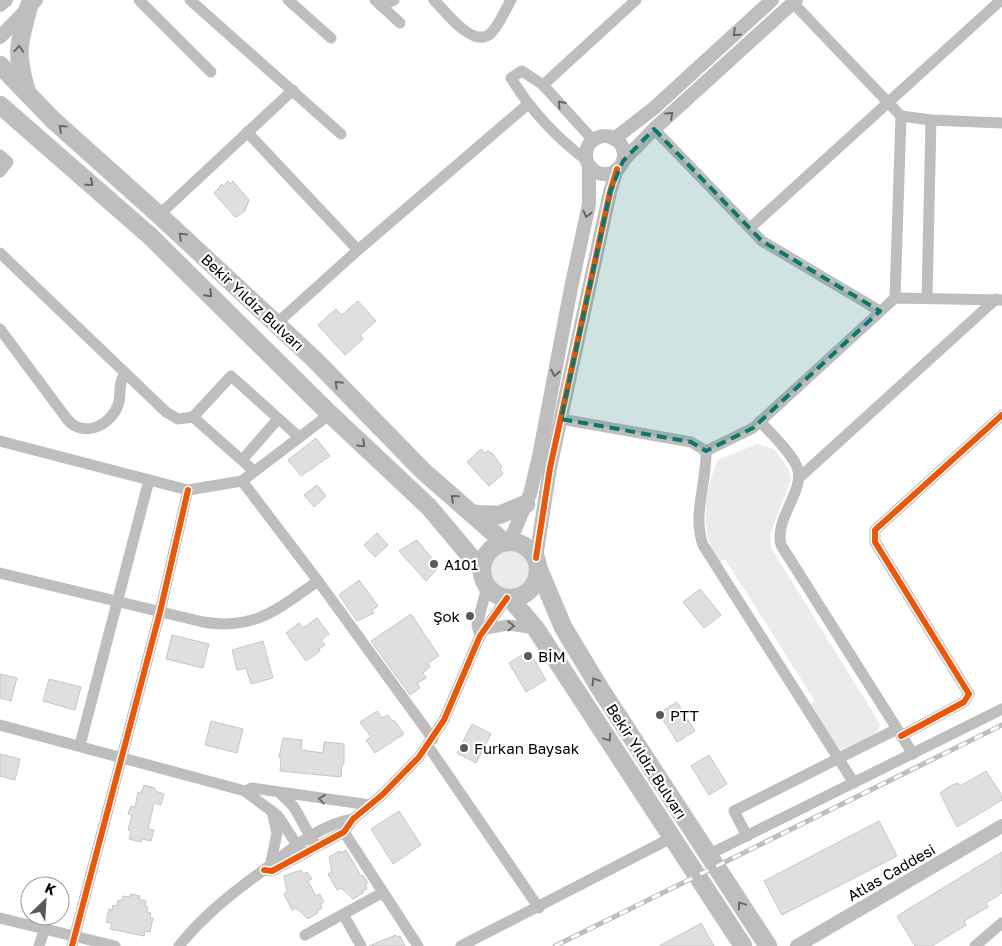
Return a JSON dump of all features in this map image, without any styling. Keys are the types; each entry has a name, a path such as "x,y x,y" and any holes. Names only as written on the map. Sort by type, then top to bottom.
{"main road":[{"path":"27,92 18,64 18,45 32,3"},
{"name":"Bekir Yıldız Bulvarı","path":"0,65 53,120 276,324 423,471 472,514 507,541"},
{"name":"Bekir Yıldız Bulvarı","path":"2,108 150,236 330,414 429,507 481,569"},
{"path":"472,514 499,515 526,504"},
{"path":"507,541 528,548 537,564 536,583 528,592 508,598 497,595 487,587 481,569 488,552 507,541"},
{"name":"Bekir Yıldız Bulvarı","path":"537,564 563,627 594,680 768,946"},
{"name":"Bekir Yıldız Bulvarı","path":"508,598 536,629 743,946"}],"street":[{"path":"0,5 6,0"},
{"path":"139,0 212,72"},
{"path":"190,0 341,134"},
{"path":"288,0 331,38"},
{"path":"378,3 394,0"},
{"path":"434,0 469,34 477,37 486,36 492,32 511,0"},
{"path":"543,85 636,0"},
{"path":"614,139 654,108 772,0"},
{"path":"750,228 1001,0"},
{"path":"593,140 543,85 522,71 511,78 527,105 568,146 602,174 620,165 654,128 795,2 886,104 900,116 930,120 1002,123"},
{"path":"0,37 32,3"},
{"path":"378,3 400,23"},
{"path":"159,215 292,90"},
{"path":"276,324 358,250 527,105"},
{"path":"895,298 900,116"},
{"path":"927,298 930,120"},
{"path":"654,128 762,241 880,311"},
{"path":"247,132 358,250"},
{"path":"507,541 526,504 537,465 589,204 587,148 593,140 605,136 614,139 622,149 620,165 610,192 561,419 546,493 537,564"},
{"path":"0,155 8,162 0,172"},
{"path":"0,253 172,417 182,419 193,417 231,376 299,437"},
{"path":"706,451 752,428 895,298 999,299"},
{"path":"912,754 781,545 780,527 799,478 999,299"},
{"path":"0,329 67,419 77,427 89,429 98,427 114,413 119,400 120,382 125,374"},
{"path":"0,441 188,490 242,481 330,414"},
{"path":"747,836 734,811 839,758 964,702 969,694 875,542 875,530 1002,415"},
{"path":"193,417 243,459 254,471"},
{"path":"243,459 278,419"},
{"path":"561,419 691,442 706,451"},
{"path":"760,421 794,462 799,478"},
{"path":"706,451 706,474 698,518 703,545 854,783"},
{"path":"80,744 150,480"},
{"path":"242,481 318,580 431,743 539,908"},
{"path":"74,941 160,612 188,490"},
{"path":"0,573 213,624 232,625 252,622 270,615 318,580"},
{"path":"483,632 477,625 487,587"},
{"path":"301,849 316,847 344,832 353,819 402,776 431,743 444,720 483,632 508,598"},
{"path":"483,632 508,625 536,629"},
{"path":"708,855 1002,710"},
{"path":"0,725 80,744 246,792 250,797 271,809 285,823 301,849"},
{"path":"246,792 252,788 281,794 370,805"},
{"path":"281,794 294,807 316,847"},
{"path":"179,946 221,902 268,866 277,833 271,809"},
{"path":"268,866 272,871 301,849 310,836 336,822 353,819"},
{"name":"Atlas Caddesi","path":"800,945 1002,826"},
{"path":"344,832 418,946"},
{"path":"461,946 539,908 673,837"},
{"path":"305,936 382,893"},
{"path":"343,914 361,946"},
{"path":"0,918 45,928 74,941 115,946"},
{"path":"975,946 1002,923"},
{"path":"39,946 45,928"}],"highlighted area":[{"path":"654,129 762,241 880,311 753,428 706,451 691,442 561,419 610,192 623,161"}],"shaded area":[{"path":"757,444 774,449 789,470 791,479 770,535 771,548 879,722 880,726 874,736 842,750 838,748 808,706 815,701 725,559 718,563 708,538 706,525 707,499 709,486 718,460"},
{"path":"510,551 517,552 523,557 528,563 528,577 523,583 517,588 510,589 503,588 497,583 492,577 491,570 492,563 497,557 503,552"}],"building":[{"path":"228,181 230,184 233,181 249,200 245,211 235,217 214,193 222,184 223,186"},
{"path":"358,301 376,321 360,335 363,339 345,355 318,325 336,309 342,315"},
{"path":"316,438 330,456 301,476 288,460"},
{"path":"481,449 485,453 488,451 493,454 502,467 500,469 503,474 489,486 467,462"},
{"path":"317,485 326,496 314,507 304,495"},
{"path":"377,533 388,545 375,557 364,545"},
{"path":"417,540 439,567 426,581 399,551"},
{"path":"359,580 378,606 372,610 374,613 357,621 339,595"},
{"path":"700,589 721,615 704,628 683,602"},
{"path":"411,614 439,656 428,663 430,667 423,673 426,678 417,683 420,688 410,695 371,641"},
{"path":"317,618 329,634 321,640 325,645 319,649 320,651 306,661 286,633 299,623 303,628"},
{"path":"172,635 209,644 203,668 166,659"},
{"path":"263,641 273,678 251,684 246,668 237,670 232,650"},
{"path":"529,651 546,680 526,692 509,663"},
{"path":"0,674 17,678 11,701 0,698"},
{"path":"49,679 81,687 75,710 43,701"},
{"path":"677,702 695,731 677,742 659,713"},
{"path":"377,711 382,718 388,715 392,721 394,720 404,734 375,753 366,740 371,737 360,722"},
{"path":"211,721 243,729 237,753 205,745"},
{"path":"472,724 491,734 476,763 457,753"},
{"path":"283,738 302,740 301,750 323,753 324,742 344,744 344,764 342,764 341,777 280,771 281,758 279,757"},
{"path":"0,754 20,759 15,780 0,776"},
{"path":"709,755 727,784 709,795 691,766"},
{"path":"986,771 1000,792 1002,800 957,827 940,793 952,785 958,783 960,786"},
{"path":"144,785 155,788 155,791 164,794 161,805 154,803 148,829 154,830 151,841 142,839 141,842 129,839 131,831 128,830 132,815 128,814 131,806 135,807 138,792 141,793"},
{"path":"399,811 421,845 393,864 371,829"},
{"path":"879,821 897,856 782,915 764,881"},
{"path":"346,850 361,876 363,875 368,883 365,884 367,889 353,899 341,888 337,890 328,874 332,872 329,857"},
{"path":"1002,852 1002,893 986,903 988,907 964,921 966,925 932,946 915,946 897,916"},
{"path":"301,870 303,874 307,872 312,879 308,881 316,896 320,894 324,902 320,904 322,908 317,911 318,913 308,919 296,908 292,910 284,894 287,892 284,876"},
{"path":"131,894 140,896 139,899 146,901 147,912 151,913 150,918 153,918 150,932 145,931 144,936 110,929 112,924 106,922 109,909 112,910 113,905 117,906 118,900 122,901 123,896 130,897"},
{"path":"701,923 714,946 659,946 685,932"},
{"path":"396,935 400,936 405,946 369,946"}],"railway":[{"path":"555,946 1002,725"}],"cycle path":[{"path":"536,558 550,468 610,192 617,169"},
{"path":"901,736 964,702 969,694 875,542 875,530 1002,415"},
{"path":"72,946 160,612 188,490"},
{"path":"264,870 272,871 344,832 353,819 382,795 419,757 444,720 480,636 507,598"}],"place":[{"name":"A101","path":"434,564"},
{"name":"Şok","path":"470,616"},
{"name":"BİM","path":"528,656"},
{"name":"PTT","path":"660,715"},
{"name":"Furkan Baysak","path":"464,748"}]}
